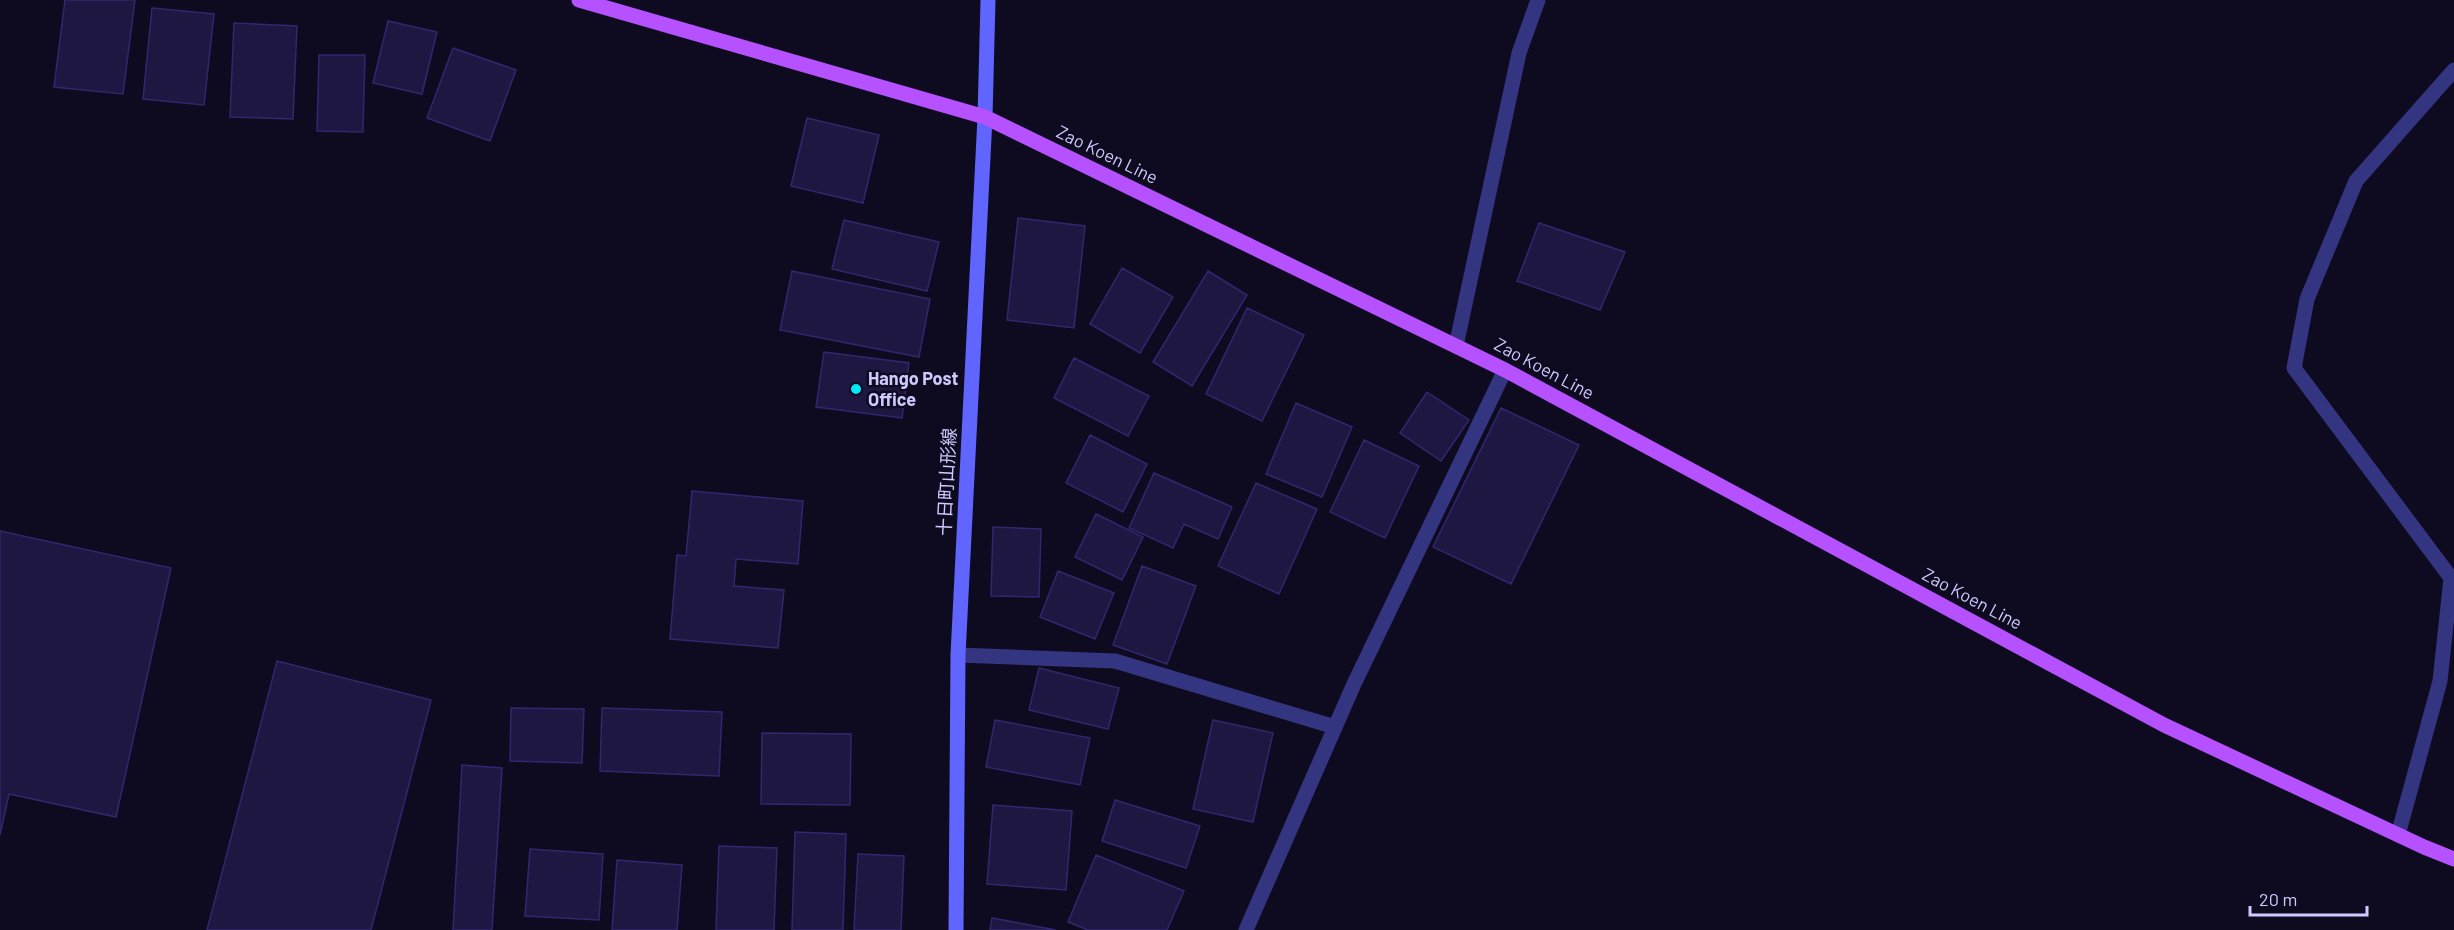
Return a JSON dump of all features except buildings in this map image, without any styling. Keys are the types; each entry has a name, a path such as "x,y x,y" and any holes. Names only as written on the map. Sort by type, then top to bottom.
{"main road":[{"name":"Zao Koen Line","path":"579,0 985,117 1505,370 2164,724 2398,835 2454,859"},
{"name":"十日町山形線","path":"956,930 958,655 985,117 988,0"}],"lane":[{"path":"1456,346 1520,53 1538,0"},
{"path":"2398,835 2440,681 2451,578 2294,368 2307,299 2356,182 2454,70"},
{"path":"1246,930 1354,684 1505,370"},
{"path":"958,655 1115,661 1335,727"}],"place":[{"name":"Hango Post Office","path":"856,389"}]}
